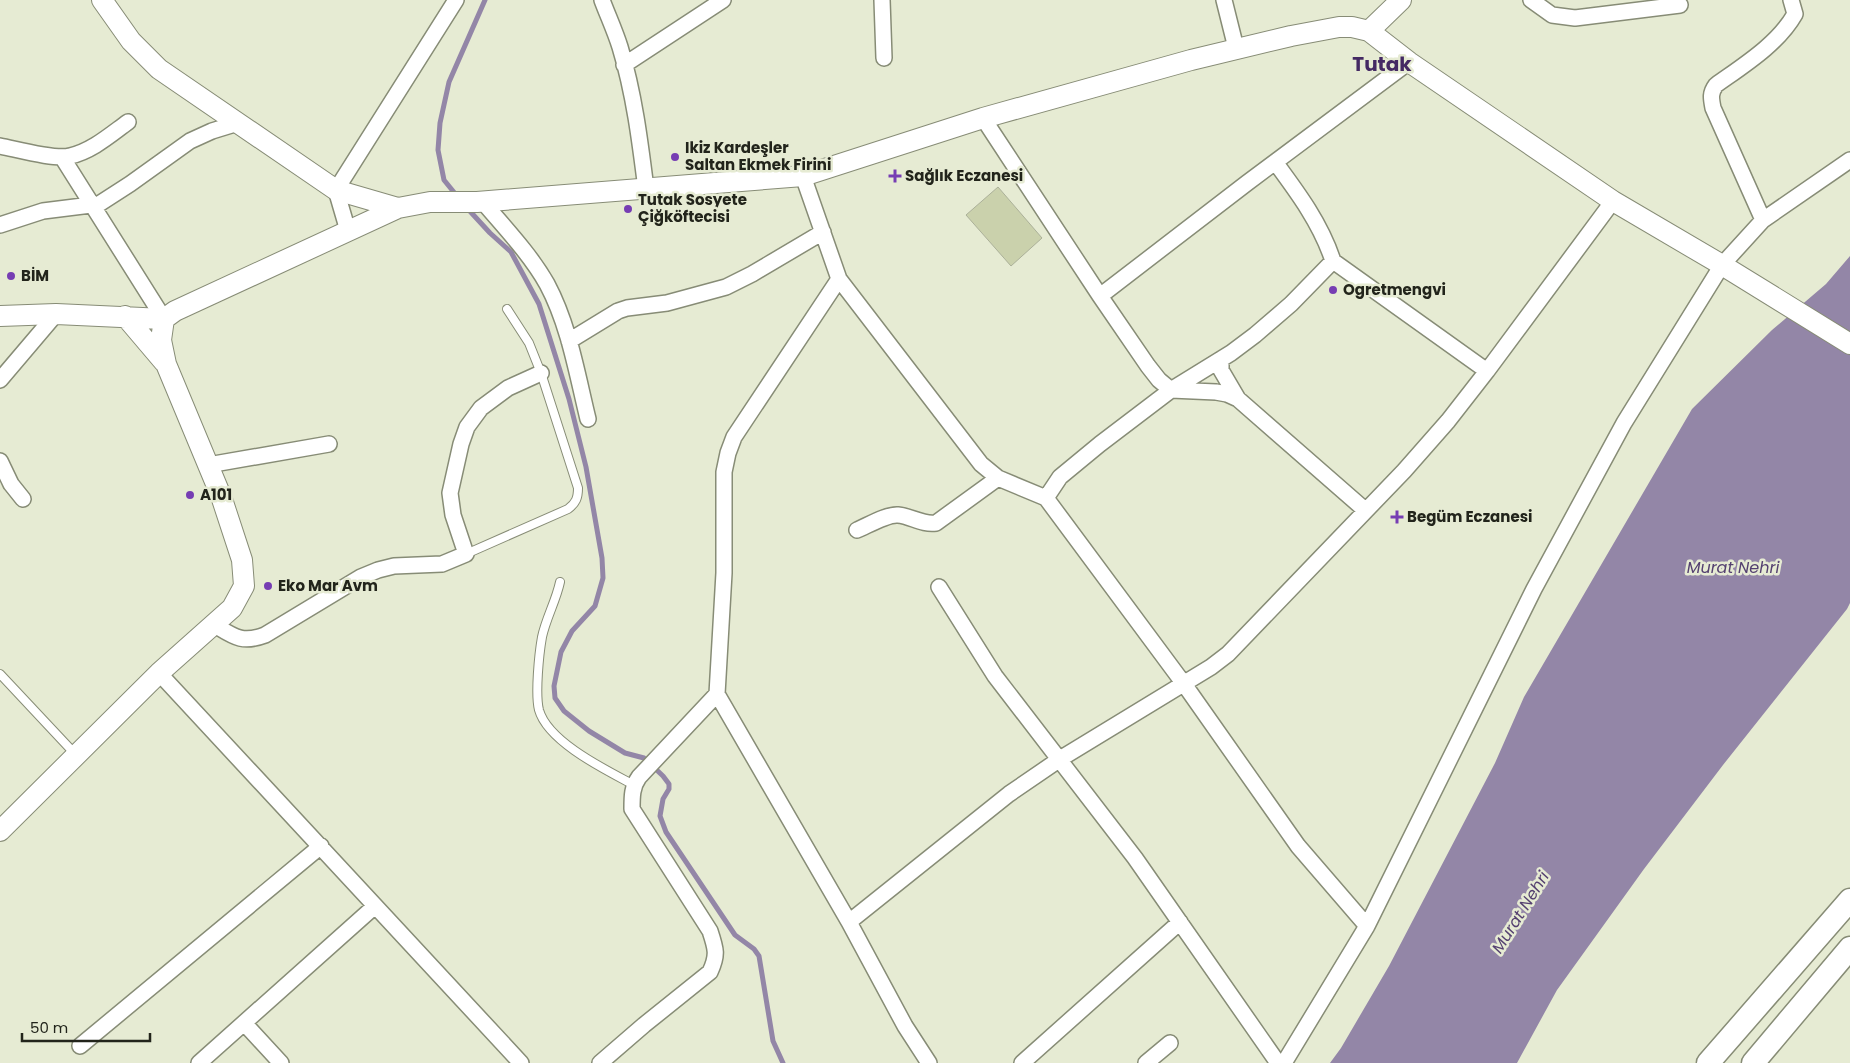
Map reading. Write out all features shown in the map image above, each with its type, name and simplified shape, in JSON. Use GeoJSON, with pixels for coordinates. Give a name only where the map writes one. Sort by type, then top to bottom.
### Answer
{"type":"FeatureCollection","features":[{"type":"Feature","properties":{"kind":"main road"},"geometry":{"type":"LineString","coordinates":[[102,0],[131,41],[159,69],[336,190],[398,208]]}},
{"type":"Feature","properties":{"kind":"main road"},"geometry":{"type":"LineString","coordinates":[[1369,31],[1401,0]]}},
{"type":"Feature","properties":{"kind":"main road"},"geometry":{"type":"LineString","coordinates":[[0,316],[56,314],[164,319],[175,311],[398,208],[430,202],[480,202],[803,176],[983,118],[1236,48],[1339,27],[1352,27],[1369,31],[1409,62],[1613,201],[1722,265],[1850,344]]}},
{"type":"Feature","properties":{"kind":"main road"},"geometry":{"type":"LineString","coordinates":[[125,316],[166,364]]}},
{"type":"Feature","properties":{"kind":"main road"},"geometry":{"type":"LineString","coordinates":[[0,831],[159,673],[232,608],[244,586],[242,560],[221,496],[166,364],[161,340],[164,319]]}},
{"type":"Feature","properties":{"kind":"main road"},"geometry":{"type":"LineString","coordinates":[[1708,1063],[1850,900]]}},
{"type":"Feature","properties":{"kind":"main road"},"geometry":{"type":"LineString","coordinates":[[1753,1063],[1850,948]]}},
{"type":"Feature","properties":{"kind":"street"},"geometry":{"type":"LineString","coordinates":[[348,230],[336,190],[456,0]]}},
{"type":"Feature","properties":{"kind":"street"},"geometry":{"type":"LineString","coordinates":[[602,0],[620,48],[624,65],[636,118],[646,188]]}},
{"type":"Feature","properties":{"kind":"street"},"geometry":{"type":"LineString","coordinates":[[624,65],[723,0]]}},
{"type":"Feature","properties":{"kind":"street"},"geometry":{"type":"LineString","coordinates":[[882,0],[884,58]]}},
{"type":"Feature","properties":{"kind":"street"},"geometry":{"type":"LineString","coordinates":[[1224,0],[1236,48]]}},
{"type":"Feature","properties":{"kind":"street"},"geometry":{"type":"LineString","coordinates":[[1531,0],[1552,15],[1575,18],[1680,5]]}},
{"type":"Feature","properties":{"kind":"street"},"geometry":{"type":"LineString","coordinates":[[1763,220],[1713,108],[1710,96],[1716,85],[1753,58],[1789,25],[1795,14],[1791,0]]}},
{"type":"Feature","properties":{"kind":"street"},"geometry":{"type":"LineString","coordinates":[[1100,296],[1409,62]]}},
{"type":"Feature","properties":{"kind":"street"},"geometry":{"type":"LineString","coordinates":[[983,118],[1100,296],[1159,380],[1171,390],[1216,392],[1238,399]]}},
{"type":"Feature","properties":{"kind":"street"},"geometry":{"type":"LineString","coordinates":[[0,146],[69,157],[105,139],[128,122]]}},
{"type":"Feature","properties":{"kind":"street"},"geometry":{"type":"LineString","coordinates":[[0,225],[43,211],[92,205],[107,200],[190,141],[212,130],[238,123]]}},
{"type":"Feature","properties":{"kind":"street"},"geometry":{"type":"LineString","coordinates":[[62,157],[164,319]]}},
{"type":"Feature","properties":{"kind":"street"},"geometry":{"type":"LineString","coordinates":[[1284,1063],[1367,926],[1534,589],[1624,423],[1722,265],[1763,220],[1850,160]]}},
{"type":"Feature","properties":{"kind":"street"},"geometry":{"type":"LineString","coordinates":[[1275,162],[1308,208],[1329,249],[1333,261],[1487,371]]}},
{"type":"Feature","properties":{"kind":"street"},"geometry":{"type":"LineString","coordinates":[[803,176],[839,278],[980,464],[998,478],[1046,498],[1184,684],[1298,846],[1367,926]]}},
{"type":"Feature","properties":{"kind":"street"},"geometry":{"type":"LineString","coordinates":[[849,922],[1009,794],[1060,760],[1211,667],[1228,654],[1435,436],[1487,371],[1613,201]]}},
{"type":"Feature","properties":{"kind":"street"},"geometry":{"type":"LineString","coordinates":[[480,202],[529,257],[546,283],[559,310],[569,342],[588,419]]}},
{"type":"Feature","properties":{"kind":"street"},"geometry":{"type":"LineString","coordinates":[[569,342],[618,311],[627,308],[667,303],[726,287],[752,274],[823,232]]}},
{"type":"Feature","properties":{"kind":"street"},"geometry":{"type":"LineString","coordinates":[[1046,498],[1060,477],[1100,444],[1171,390],[1255,335],[1291,304],[1333,261]]}},
{"type":"Feature","properties":{"kind":"street"},"geometry":{"type":"LineString","coordinates":[[839,278],[734,437],[728,453],[724,472],[724,572],[717,694],[849,922],[905,1026],[929,1063]]}},
{"type":"Feature","properties":{"kind":"street"},"geometry":{"type":"LineString","coordinates":[[0,380],[56,314]]}},
{"type":"Feature","properties":{"kind":"street"},"geometry":{"type":"LineString","coordinates":[[1221,359],[1221,370],[1238,399],[1365,510]]}},
{"type":"Feature","properties":{"kind":"street"},"geometry":{"type":"LineString","coordinates":[[213,624],[237,638],[254,639],[265,635],[361,577],[378,570],[394,566],[442,564],[466,554],[453,515],[450,493],[461,444],[467,427],[481,408],[508,388],[541,373]]}},
{"type":"Feature","properties":{"kind":"street"},"geometry":{"type":"LineString","coordinates":[[208,465],[329,444]]}},
{"type":"Feature","properties":{"kind":"street"},"geometry":{"type":"LineString","coordinates":[[0,461],[11,484],[23,499]]}},
{"type":"Feature","properties":{"kind":"street"},"geometry":{"type":"LineString","coordinates":[[857,530],[892,515],[936,524],[998,478]]}},
{"type":"Feature","properties":{"kind":"street"},"geometry":{"type":"LineString","coordinates":[[939,587],[986,663],[1135,858],[1278,1063]]}},
{"type":"Feature","properties":{"kind":"street"},"geometry":{"type":"LineString","coordinates":[[159,673],[520,1063]]}},
{"type":"Feature","properties":{"kind":"street"},"geometry":{"type":"LineString","coordinates":[[600,1063],[644,1024],[710,972],[716,960],[716,948],[710,931],[632,809],[636,781],[717,694]]}},
{"type":"Feature","properties":{"kind":"street"},"geometry":{"type":"LineString","coordinates":[[80,1046],[321,846]]}},
{"type":"Feature","properties":{"kind":"street"},"geometry":{"type":"LineString","coordinates":[[199,1063],[375,906]]}},
{"type":"Feature","properties":{"kind":"street"},"geometry":{"type":"LineString","coordinates":[[1022,1063],[1180,922]]}},
{"type":"Feature","properties":{"kind":"street"},"geometry":{"type":"LineString","coordinates":[[244,1023],[281,1063]]}},
{"type":"Feature","properties":{"kind":"street"},"geometry":{"type":"LineString","coordinates":[[1146,1063],[1170,1043]]}},
{"type":"Feature","properties":{"kind":"lane"},"geometry":{"type":"LineString","coordinates":[[466,554],[568,509],[577,500],[578,488],[541,373],[529,343],[507,308]]}},
{"type":"Feature","properties":{"kind":"lane"},"geometry":{"type":"LineString","coordinates":[[560,582],[556,600],[546,620],[542,638],[538,679],[538,708],[541,716],[556,736],[592,762],[636,781]]}},
{"type":"Feature","properties":{"kind":"lane"},"geometry":{"type":"LineString","coordinates":[[0,674],[76,755]]}},
{"type":"Feature","properties":{"kind":"water","name":"Murat Nehri"},"geometry":{"type":"Polygon","coordinates":[[[1850,256],[1850,603],[1847,609],[1723,765],[1644,869],[1557,990],[1517,1063],[1330,1063],[1341,1048],[1389,966],[1495,763],[1524,697],[1692,409],[1772,330],[1826,284],[1850,256]]]}},
{"type":"Feature","properties":{"kind":"building"},"geometry":{"type":"Polygon","coordinates":[[[998,187],[1042,238],[1011,266],[966,215],[998,187]]]}},
{"type":"Feature","properties":{"kind":"waterway"},"geometry":{"type":"LineString","coordinates":[[457,196],[444,180],[438,150],[440,123],[449,82],[485,0]]}},
{"type":"Feature","properties":{"kind":"waterway"},"geometry":{"type":"LineString","coordinates":[[467,208],[511,252],[539,304],[569,399],[586,467],[602,558],[603,578],[595,606],[572,631],[561,652],[554,686],[555,698],[564,711],[589,731],[625,753],[644,758],[669,784],[669,789],[663,799],[660,816],[666,832],[735,935],[754,949],[759,956],[773,1041],[783,1063]]}},
{"type":"Feature","properties":{"kind":"place","name":"Ikiz Kardeşler Saltan Ekmek Firini"},"geometry":{"type":"Point","coordinates":[675,157]}},
{"type":"Feature","properties":{"kind":"place","name":"Sağlık Eczanesi"},"geometry":{"type":"Point","coordinates":[895,176]}},
{"type":"Feature","properties":{"kind":"place","name":"Tutak Sosyete Çiğköftecisi"},"geometry":{"type":"Point","coordinates":[628,209]}},
{"type":"Feature","properties":{"kind":"place","name":"BİM"},"geometry":{"type":"Point","coordinates":[11,276]}},
{"type":"Feature","properties":{"kind":"place","name":"Ogretmengvi"},"geometry":{"type":"Point","coordinates":[1333,290]}},
{"type":"Feature","properties":{"kind":"place","name":"A101"},"geometry":{"type":"Point","coordinates":[190,495]}},
{"type":"Feature","properties":{"kind":"place","name":"Begüm Eczanesi"},"geometry":{"type":"Point","coordinates":[1397,517]}},
{"type":"Feature","properties":{"kind":"place","name":"Eko Mar Avm"},"geometry":{"type":"Point","coordinates":[268,586]}},
{"type":"Feature","properties":{"kind":"district","name":"Tutak"},"geometry":{"type":"Point","coordinates":[1382,64]}}]}
